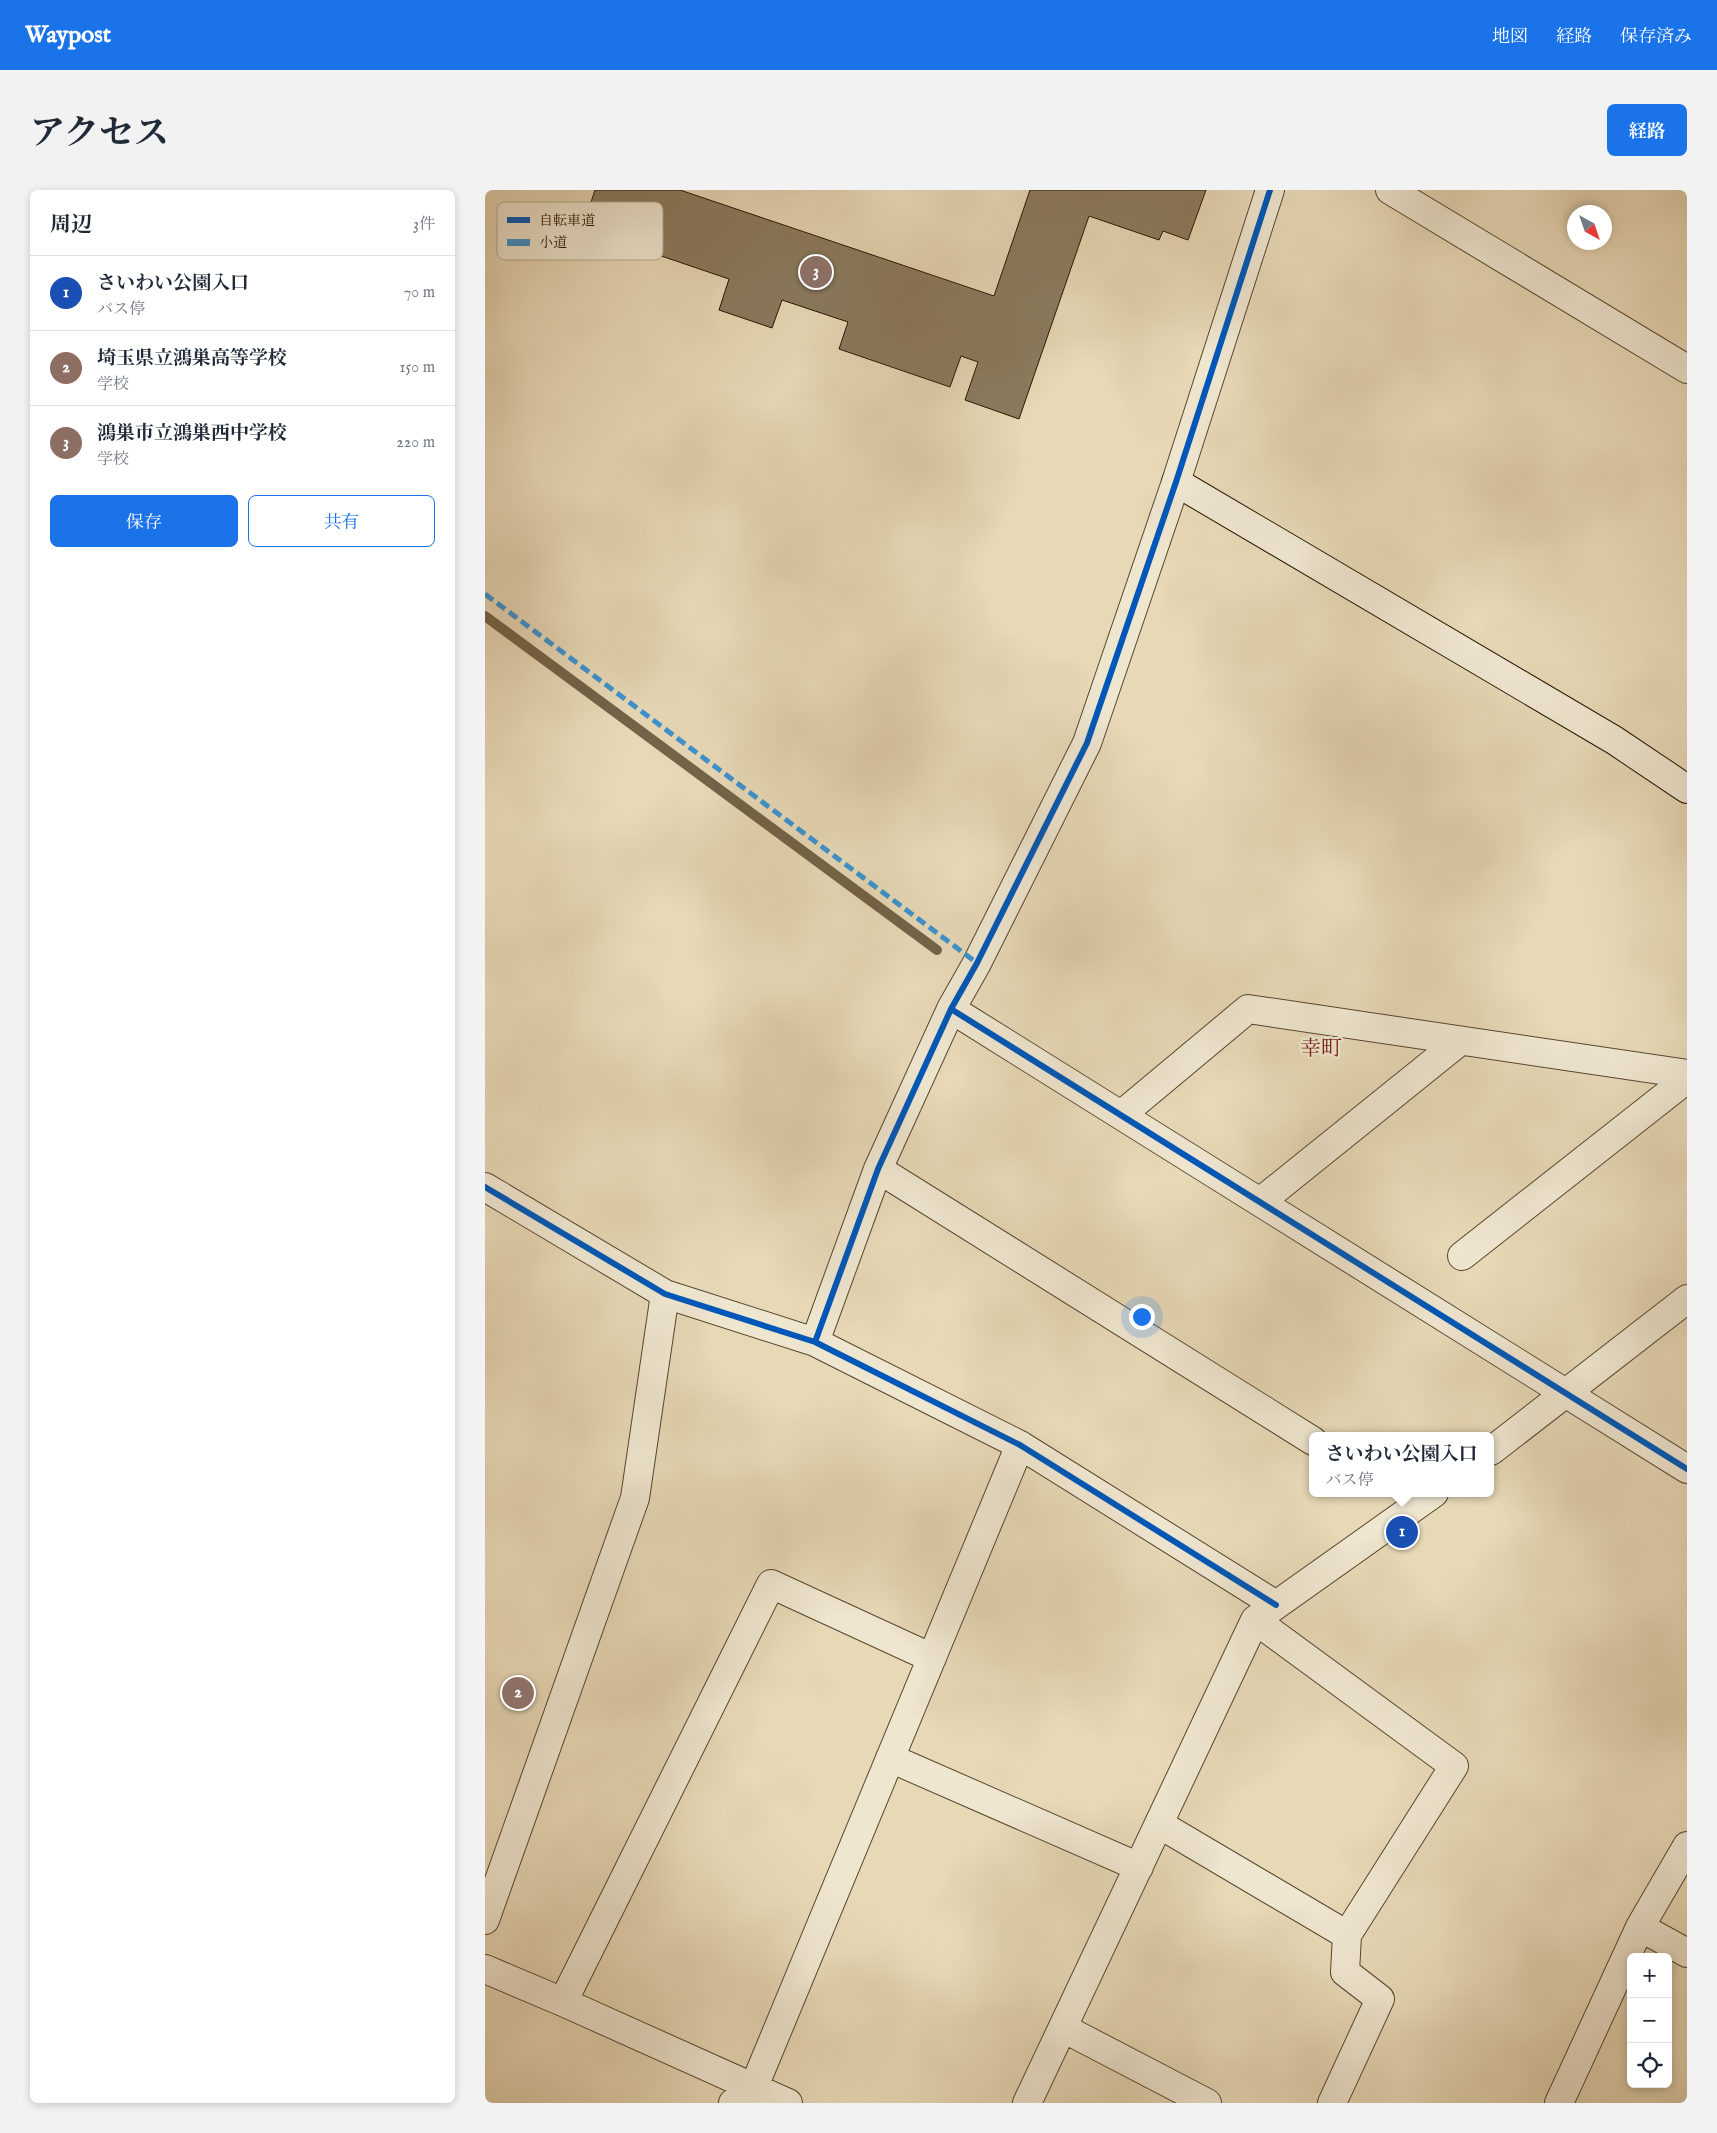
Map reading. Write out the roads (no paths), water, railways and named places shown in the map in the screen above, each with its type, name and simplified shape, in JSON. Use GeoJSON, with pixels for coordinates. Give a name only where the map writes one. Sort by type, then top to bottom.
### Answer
{"type":"FeatureCollection","features":[{"type":"Feature","properties":{"kind":"street"},"geometry":{"type":"LineString","coordinates":[[815,1342],[878,1169],[951,1009],[977,963],[1087,743],[1176,482],[1270,190]]}},
{"type":"Feature","properties":{"kind":"street"},"geometry":{"type":"LineString","coordinates":[[1390,190],[1687,369]]}},
{"type":"Feature","properties":{"kind":"street"},"geometry":{"type":"LineString","coordinates":[[1176,482],[1614,740],[1687,789]]}},
{"type":"Feature","properties":{"kind":"street"},"geometry":{"type":"LineString","coordinates":[[951,1009],[1687,1469]]}},
{"type":"Feature","properties":{"kind":"street"},"geometry":{"type":"LineString","coordinates":[[1121,1115],[1248,1009],[1687,1074]]}},
{"type":"Feature","properties":{"kind":"street"},"geometry":{"type":"LineString","coordinates":[[1260,1202],[1460,1040]]}},
{"type":"Feature","properties":{"kind":"street"},"geometry":{"type":"LineString","coordinates":[[1462,1256],[1687,1079]]}},
{"type":"Feature","properties":{"kind":"street"},"geometry":{"type":"LineString","coordinates":[[878,1169],[1309,1438]]}},
{"type":"Feature","properties":{"kind":"street"},"geometry":{"type":"LineString","coordinates":[[485,1187],[665,1294],[815,1342],[1020,1445],[1265,1612],[1454,1766],[1347,1935],[1345,1972],[1380,1999],[1332,2103]]}},
{"type":"Feature","properties":{"kind":"street"},"geometry":{"type":"LineString","coordinates":[[485,1920],[635,1498],[665,1294]]}},
{"type":"Feature","properties":{"kind":"street"},"geometry":{"type":"LineString","coordinates":[[1494,1448],[1687,1299]]}},
{"type":"Feature","properties":{"kind":"street"},"geometry":{"type":"LineString","coordinates":[[743,2096],[890,1758],[1020,1445]]}},
{"type":"Feature","properties":{"kind":"street"},"geometry":{"type":"LineString","coordinates":[[1027,2103],[1159,1824],[1265,1612],[1416,1497]]}},
{"type":"Feature","properties":{"kind":"street"},"geometry":{"type":"LineString","coordinates":[[563,2002],[771,1584],[932,1658]]}},
{"type":"Feature","properties":{"kind":"street"},"geometry":{"type":"LineString","coordinates":[[890,1758],[1139,1867]]}},
{"type":"Feature","properties":{"kind":"street"},"geometry":{"type":"LineString","coordinates":[[1159,1824],[1347,1935]]}},
{"type":"Feature","properties":{"kind":"street"},"geometry":{"type":"LineString","coordinates":[[1559,2103],[1640,1927],[1687,1846]]}},
{"type":"Feature","properties":{"kind":"street"},"geometry":{"type":"LineString","coordinates":[[1640,1927],[1687,1954]]}},
{"type":"Feature","properties":{"kind":"street"},"geometry":{"type":"LineString","coordinates":[[485,1969],[563,2002],[743,2096],[788,2103]]}},
{"type":"Feature","properties":{"kind":"street"},"geometry":{"type":"LineString","coordinates":[[1063,2028],[1207,2103]]}},
{"type":"Feature","properties":{"kind":"waterway"},"geometry":{"type":"LineString","coordinates":[[485,616],[937,950]]}},
{"type":"Feature","properties":{"kind":"place","name":"鴻巣市立鴻巣西中学校"},"geometry":{"type":"Point","coordinates":[816,272]}},
{"type":"Feature","properties":{"kind":"place","name":"さいわい公園入口"},"geometry":{"type":"Point","coordinates":[1402,1532]}},
{"type":"Feature","properties":{"kind":"place","name":"埼玉県立鴻巣高等学校"},"geometry":{"type":"Point","coordinates":[518,1693]}},
{"type":"Feature","properties":{"kind":"district","name":"幸町"},"geometry":{"type":"Point","coordinates":[1321,1049]}}]}
